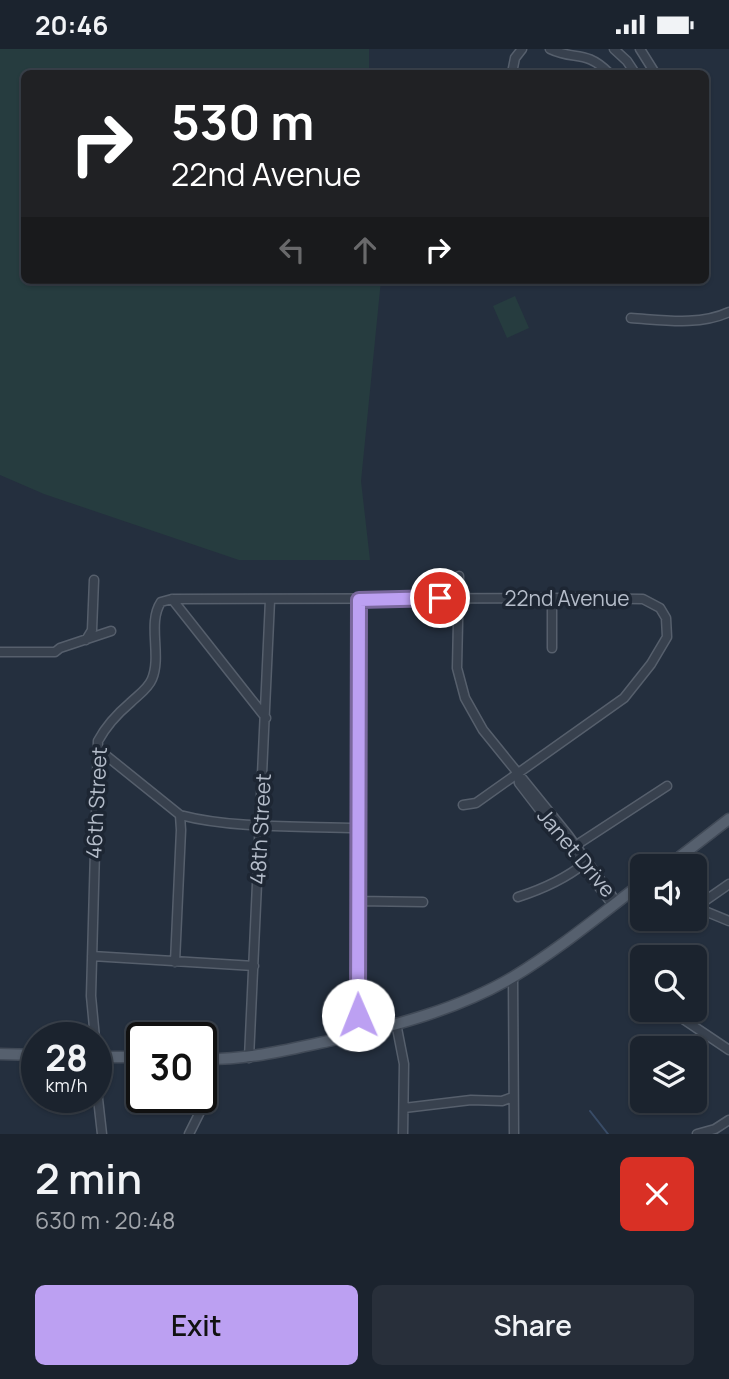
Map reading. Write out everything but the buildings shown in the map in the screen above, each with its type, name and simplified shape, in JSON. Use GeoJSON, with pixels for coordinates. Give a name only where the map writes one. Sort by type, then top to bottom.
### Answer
{"type":"FeatureCollection","features":[{"type":"Feature","properties":{"kind":"main road"},"geometry":{"type":"LineString","coordinates":[[684,854],[729,819]]}},
{"type":"Feature","properties":{"kind":"main road"},"geometry":{"type":"LineString","coordinates":[[217,1059],[249,1058],[359,1034],[464,1001],[513,977],[561,945],[630,893]]}},
{"type":"Feature","properties":{"kind":"main road"},"geometry":{"type":"LineString","coordinates":[[0,1054],[21,1055]]}},
{"type":"Feature","properties":{"kind":"street"},"geometry":{"type":"LineString","coordinates":[[513,70],[515,58],[522,49]]}},
{"type":"Feature","properties":{"kind":"street"},"geometry":{"type":"LineString","coordinates":[[550,49],[585,56],[606,70]]}},
{"type":"Feature","properties":{"kind":"street"},"geometry":{"type":"LineString","coordinates":[[614,49],[633,70]]}},
{"type":"Feature","properties":{"kind":"street"},"geometry":{"type":"LineString","coordinates":[[640,49],[653,70]]}},
{"type":"Feature","properties":{"kind":"street"},"geometry":{"type":"LineString","coordinates":[[631,318],[697,320],[729,312]]}},
{"type":"Feature","properties":{"kind":"street","name":"Janet Drive"},"geometry":{"type":"LineString","coordinates":[[459,576],[457,668],[465,698],[509,764],[518,772],[617,903]]}},
{"type":"Feature","properties":{"kind":"street"},"geometry":{"type":"LineString","coordinates":[[86,640],[92,630],[94,580]]}},
{"type":"Feature","properties":{"kind":"street"},"geometry":{"type":"LineString","coordinates":[[172,599],[266,718]]}},
{"type":"Feature","properties":{"kind":"street","name":"22nd Avenue"},"geometry":{"type":"LineString","coordinates":[[172,599],[643,599],[655,603],[664,613],[668,625],[667,637],[651,664],[625,698],[518,772]]}},
{"type":"Feature","properties":{"kind":"street","name":"46th Street"},"geometry":{"type":"LineString","coordinates":[[93,1022],[91,996],[98,741],[104,730],[151,682],[157,652],[157,608],[161,602],[172,599]]}},
{"type":"Feature","properties":{"kind":"street"},"geometry":{"type":"LineString","coordinates":[[551,648],[552,599]]}},
{"type":"Feature","properties":{"kind":"street","name":"48th Street"},"geometry":{"type":"LineString","coordinates":[[249,1058],[262,824],[270,600]]}},
{"type":"Feature","properties":{"kind":"street"},"geometry":{"type":"LineString","coordinates":[[359,600],[359,1034]]}},
{"type":"Feature","properties":{"kind":"street"},"geometry":{"type":"LineString","coordinates":[[0,652],[55,652],[111,631]]}},
{"type":"Feature","properties":{"kind":"street"},"geometry":{"type":"LineString","coordinates":[[98,749],[180,815],[262,824],[358,828]]}},
{"type":"Feature","properties":{"kind":"street"},"geometry":{"type":"LineString","coordinates":[[463,805],[476,803],[518,772]]}},
{"type":"Feature","properties":{"kind":"street"},"geometry":{"type":"LineString","coordinates":[[573,847],[667,786]]}},
{"type":"Feature","properties":{"kind":"street"},"geometry":{"type":"LineString","coordinates":[[174,962],[180,815]]}},
{"type":"Feature","properties":{"kind":"street"},"geometry":{"type":"LineString","coordinates":[[518,897],[547,887],[585,863]]}},
{"type":"Feature","properties":{"kind":"street"},"geometry":{"type":"LineString","coordinates":[[707,899],[729,884]]}},
{"type":"Feature","properties":{"kind":"street"},"geometry":{"type":"LineString","coordinates":[[358,901],[424,902]]}},
{"type":"Feature","properties":{"kind":"street"},"geometry":{"type":"LineString","coordinates":[[707,912],[729,921]]}},
{"type":"Feature","properties":{"kind":"street"},"geometry":{"type":"LineString","coordinates":[[92,956],[254,966]]}},
{"type":"Feature","properties":{"kind":"street"},"geometry":{"type":"LineString","coordinates":[[513,977],[514,1134]]}},
{"type":"Feature","properties":{"kind":"street"},"geometry":{"type":"LineString","coordinates":[[687,1022],[729,1050]]}},
{"type":"Feature","properties":{"kind":"street"},"geometry":{"type":"LineString","coordinates":[[396,1023],[404,1064],[403,1134]]}},
{"type":"Feature","properties":{"kind":"street"},"geometry":{"type":"LineString","coordinates":[[404,1108],[471,1100],[502,1101],[513,1097]]}},
{"type":"Feature","properties":{"kind":"street"},"geometry":{"type":"LineString","coordinates":[[100,1113],[102,1134]]}},
{"type":"Feature","properties":{"kind":"street"},"geometry":{"type":"LineString","coordinates":[[189,1134],[200,1113]]}},
{"type":"Feature","properties":{"kind":"street"},"geometry":{"type":"LineString","coordinates":[[697,1134],[717,1131],[729,1120]]}},
{"type":"Feature","properties":{"kind":"green space"},"geometry":{"type":"Polygon","coordinates":[[[0,49],[369,49],[369,70],[21,70],[21,284],[381,284],[361,481],[370,560],[239,560],[44,494],[0,475],[0,49]]]}},
{"type":"Feature","properties":{"kind":"green space"},"geometry":{"type":"Polygon","coordinates":[[[515,296],[529,328],[507,338],[493,306],[515,296]]]}},
{"type":"Feature","properties":{"kind":"waterway"},"geometry":{"type":"LineString","coordinates":[[590,1111],[608,1134]]}},
{"type":"Feature","properties":{"kind":"route"},"geometry":{"type":"LineString","coordinates":[[358,1015],[359,600],[440,598]]}}]}
